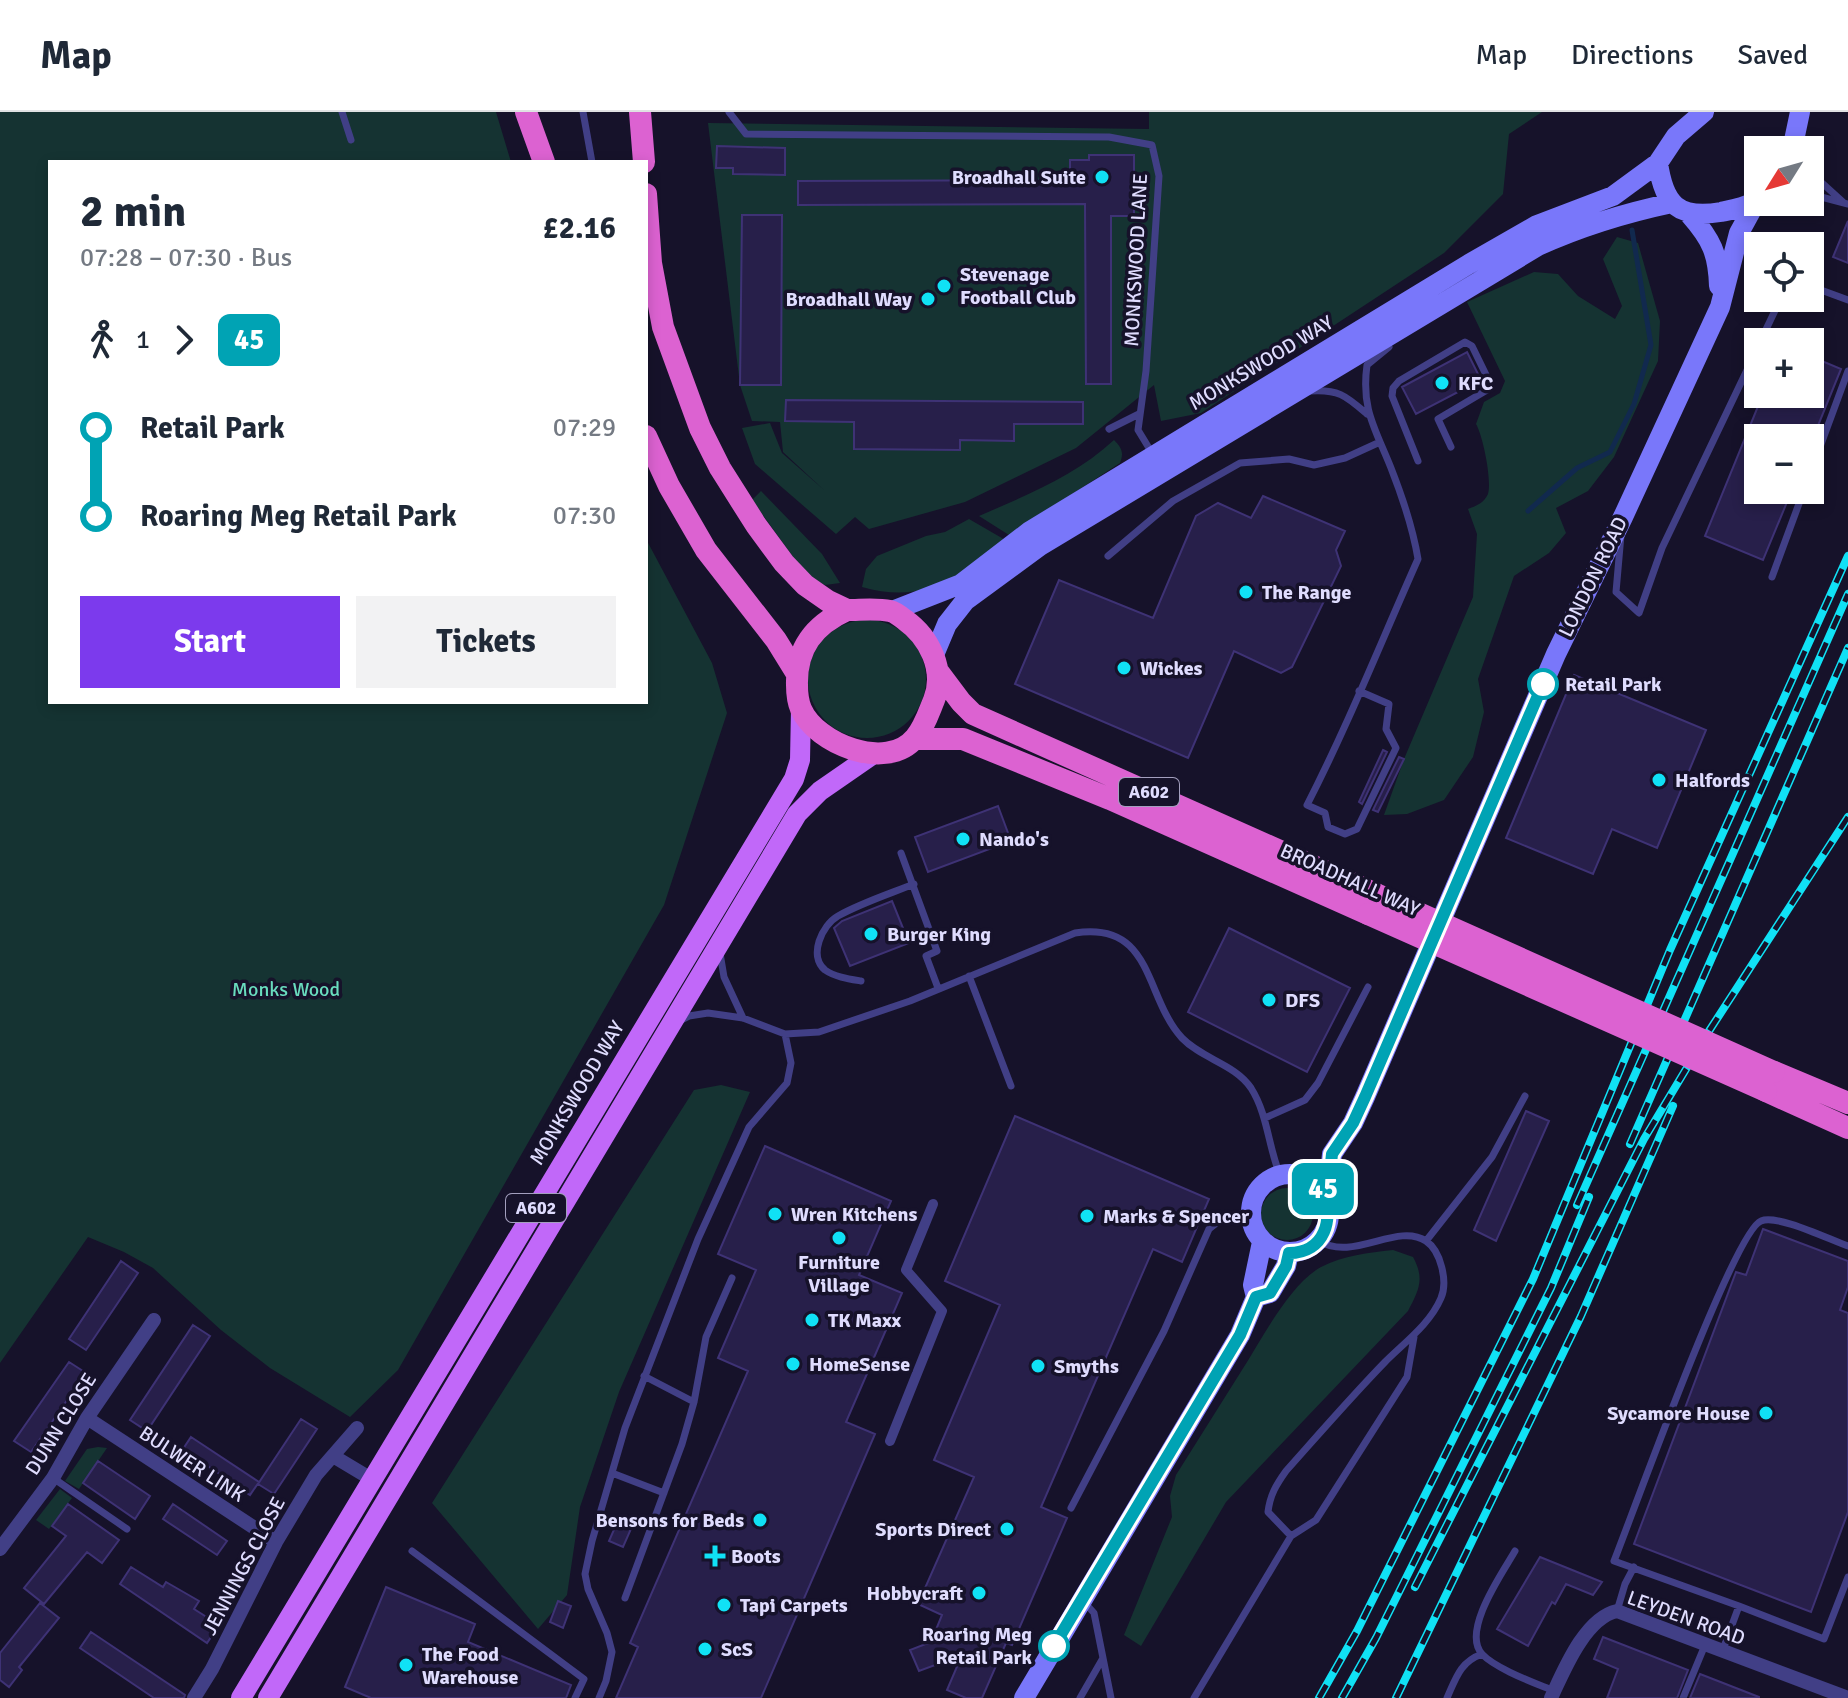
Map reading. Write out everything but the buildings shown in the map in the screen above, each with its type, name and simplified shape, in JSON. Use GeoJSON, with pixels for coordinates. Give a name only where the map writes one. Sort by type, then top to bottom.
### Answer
{"type":"FeatureCollection","features":[{"type":"Feature","properties":{"kind":"highway"},"geometry":{"type":"LineString","coordinates":[[526,112],[543,160]]}},
{"type":"Feature","properties":{"kind":"highway"},"geometry":{"type":"LineString","coordinates":[[640,112],[644,160]]}},
{"type":"Feature","properties":{"kind":"highway"},"geometry":{"type":"LineString","coordinates":[[648,222],[651,263],[663,327],[700,428],[720,468],[756,525],[805,585],[847,610],[892,611],[917,629],[936,663],[936,694],[915,739],[904,746],[872,755],[835,742],[813,726],[801,709],[797,674],[803,647],[814,630],[827,619],[847,610]]}},
{"type":"Feature","properties":{"kind":"highway"},"geometry":{"type":"LineString","coordinates":[[648,440],[669,486],[706,550],[776,640],[797,674]]}},
{"type":"Feature","properties":{"kind":"highway","name":"BROADHALL WAY"},"geometry":{"type":"LineString","coordinates":[[936,663],[961,702],[973,714],[1372,904],[1770,1082],[1848,1128]]}},
{"type":"Feature","properties":{"kind":"highway","name":"BROADHALL WAY"},"geometry":{"type":"LineString","coordinates":[[915,739],[963,739],[1372,904]]}},
{"type":"Feature","properties":{"kind":"highway","name":"BROADHALL WAY"},"geometry":{"type":"LineString","coordinates":[[1770,1082],[1848,1103]]}},
{"type":"Feature","properties":{"kind":"main road","name":"MONKSWOOD WAY"},"geometry":{"type":"LineString","coordinates":[[892,611],[961,584],[1030,531],[1483,256],[1537,225],[1613,196],[1658,163],[1676,136],[1704,112]]}},
{"type":"Feature","properties":{"kind":"main road"},"geometry":{"type":"LineString","coordinates":[[1796,136],[1800,112]]}},
{"type":"Feature","properties":{"kind":"main road"},"geometry":{"type":"LineString","coordinates":[[1658,163],[1661,183],[1672,203],[1690,215],[1744,206]]}},
{"type":"Feature","properties":{"kind":"main road"},"geometry":{"type":"LineString","coordinates":[[936,663],[947,624],[965,601],[1040,546],[1551,240],[1617,215],[1672,203]]}},
{"type":"Feature","properties":{"kind":"main road","name":"LONDON ROAD"},"geometry":{"type":"LineString","coordinates":[[1690,215],[1707,234],[1718,260],[1720,307]]}},
{"type":"Feature","properties":{"kind":"main road","name":"LONDON ROAD"},"geometry":{"type":"LineString","coordinates":[[1322,1190],[1330,1173],[1332,1154],[1353,1123],[1365,1097],[1556,654],[1720,307],[1739,233],[1749,216]]}},
{"type":"Feature","properties":{"kind":"main road","name":"MONKSWOOD WAY"},"geometry":{"type":"LineString","coordinates":[[241,1698],[794,779],[800,760],[801,709]]}},
{"type":"Feature","properties":{"kind":"main road","name":"A602"},"geometry":{"type":"LineString","coordinates":[[268,1698],[797,814],[841,774],[872,755]]}},
{"type":"Feature","properties":{"kind":"main road","name":"LONDON ROAD"},"geometry":{"type":"LineString","coordinates":[[1286,1174],[1332,1154]]}},
{"type":"Feature","properties":{"kind":"main road"},"geometry":{"type":"LineString","coordinates":[[1286,1174],[1304,1176],[1322,1190],[1329,1205],[1329,1218],[1319,1241],[1308,1249],[1289,1253],[1262,1242],[1251,1223],[1250,1212],[1257,1190],[1267,1181],[1286,1174]]}},
{"type":"Feature","properties":{"kind":"main road"},"geometry":{"type":"LineString","coordinates":[[1024,1698],[1240,1335],[1256,1297],[1253,1285],[1262,1242]]}},
{"type":"Feature","properties":{"kind":"main road"},"geometry":{"type":"LineString","coordinates":[[1256,1297],[1270,1293],[1286,1266],[1289,1253]]}},
{"type":"Feature","properties":{"kind":"street"},"geometry":{"type":"LineString","coordinates":[[890,1441],[942,1311],[906,1270],[933,1204]]}},
{"type":"Feature","properties":{"kind":"street","name":"DUNN CLOSE"},"geometry":{"type":"LineString","coordinates":[[0,1549],[53,1478],[87,1418],[154,1320]]}},
{"type":"Feature","properties":{"kind":"street","name":"BULWER LINK"},"geometry":{"type":"LineString","coordinates":[[87,1418],[276,1542]]}},
{"type":"Feature","properties":{"kind":"street","name":"JENNINGS CLOSE"},"geometry":{"type":"LineString","coordinates":[[194,1698],[212,1669],[276,1542],[316,1475],[357,1428]]}},
{"type":"Feature","properties":{"kind":"street"},"geometry":{"type":"LineString","coordinates":[[333,1456],[373,1480]]}},
{"type":"Feature","properties":{"kind":"street","name":"LEYDEN ROAD"},"geometry":{"type":"LineString","coordinates":[[1553,1694],[1591,1626],[1607,1613],[1617,1611],[1848,1698]]}},
{"type":"Feature","properties":{"kind":"lane"},"geometry":{"type":"LineString","coordinates":[[342,112],[351,140]]}},
{"type":"Feature","properties":{"kind":"lane"},"geometry":{"type":"LineString","coordinates":[[583,112],[592,160]]}},
{"type":"Feature","properties":{"kind":"lane","name":"MONKSWOOD LANE"},"geometry":{"type":"LineString","coordinates":[[729,112],[746,134],[1109,137],[1152,145],[1159,176],[1146,371],[1138,430],[1153,455]]}},
{"type":"Feature","properties":{"kind":"lane"},"geometry":{"type":"LineString","coordinates":[[1824,184],[1845,203]]}},
{"type":"Feature","properties":{"kind":"lane"},"geometry":{"type":"LineString","coordinates":[[1824,198],[1845,203]]}},
{"type":"Feature","properties":{"kind":"lane"},"geometry":{"type":"LineString","coordinates":[[1824,291],[1848,300]]}},
{"type":"Feature","properties":{"kind":"lane"},"geometry":{"type":"LineString","coordinates":[[1359,691],[1389,704],[1386,729],[1396,748],[1357,829],[1345,834],[1328,827],[1325,813],[1307,805],[1343,732],[1359,691],[1418,559],[1392,471],[1367,414],[1364,384],[1367,365],[1430,312]]}},
{"type":"Feature","properties":{"kind":"lane"},"geometry":{"type":"LineString","coordinates":[[1418,461],[1392,396],[1393,388],[1399,381],[1465,342],[1472,346],[1490,383],[1487,390],[1438,419],[1451,447]]}},
{"type":"Feature","properties":{"kind":"lane"},"geometry":{"type":"LineString","coordinates":[[1824,436],[1848,371]]}},
{"type":"Feature","properties":{"kind":"lane"},"geometry":{"type":"LineString","coordinates":[[1623,517],[1616,592],[1639,613],[1662,548],[1744,376]]}},
{"type":"Feature","properties":{"kind":"lane"},"geometry":{"type":"LineString","coordinates":[[1296,393],[1325,390],[1345,394],[1367,414]]}},
{"type":"Feature","properties":{"kind":"lane"},"geometry":{"type":"LineString","coordinates":[[1109,429],[1139,414]]}},
{"type":"Feature","properties":{"kind":"lane"},"geometry":{"type":"LineString","coordinates":[[1108,556],[1173,501],[1240,463],[1289,459],[1314,465],[1345,458],[1380,442]]}},
{"type":"Feature","properties":{"kind":"lane"},"geometry":{"type":"LineString","coordinates":[[1772,577],[1799,504]]}},
{"type":"Feature","properties":{"kind":"lane"},"geometry":{"type":"LineString","coordinates":[[901,853],[937,951],[926,956],[938,988]]}},
{"type":"Feature","properties":{"kind":"lane"},"geometry":{"type":"LineString","coordinates":[[861,981],[839,977],[824,969],[817,958],[817,948],[823,934],[835,917],[914,884]]}},
{"type":"Feature","properties":{"kind":"lane"},"geometry":{"type":"LineString","coordinates":[[670,1025],[689,1016],[708,1013],[743,1018],[785,1034],[819,1032],[910,1001],[1075,933],[1091,931],[1108,934],[1137,952],[1170,1023],[1194,1048],[1236,1072],[1249,1085],[1286,1174]]}},
{"type":"Feature","properties":{"kind":"lane"},"geometry":{"type":"LineString","coordinates":[[719,944],[724,977],[743,1018]]}},
{"type":"Feature","properties":{"kind":"lane"},"geometry":{"type":"LineString","coordinates":[[969,976],[1011,1086]]}},
{"type":"Feature","properties":{"kind":"lane"},"geometry":{"type":"LineString","coordinates":[[1265,1118],[1305,1100],[1318,1083],[1368,987]]}},
{"type":"Feature","properties":{"kind":"lane"},"geometry":{"type":"LineString","coordinates":[[599,1698],[612,1652],[585,1574],[592,1541],[625,1428],[698,1239],[749,1127],[787,1083],[791,1063],[785,1034]]}},
{"type":"Feature","properties":{"kind":"lane"},"geometry":{"type":"LineString","coordinates":[[1426,1241],[1492,1157],[1525,1096]]}},
{"type":"Feature","properties":{"kind":"lane"},"geometry":{"type":"LineString","coordinates":[[1071,1508],[1164,1331],[1209,1229],[1224,1217],[1250,1212]]}},
{"type":"Feature","properties":{"kind":"lane"},"geometry":{"type":"LineString","coordinates":[[1848,1246],[1779,1221],[1763,1220],[1753,1226],[1728,1271],[1614,1561],[1824,1639],[1848,1577]]}},
{"type":"Feature","properties":{"kind":"lane"},"geometry":{"type":"LineString","coordinates":[[1291,1536],[1268,1512],[1274,1486],[1387,1361],[1414,1337],[1443,1292],[1440,1264],[1426,1241],[1391,1238],[1335,1248],[1319,1241]]}},
{"type":"Feature","properties":{"kind":"lane"},"geometry":{"type":"LineString","coordinates":[[625,1598],[682,1444],[694,1402],[706,1337],[732,1278]]}},
{"type":"Feature","properties":{"kind":"lane"},"geometry":{"type":"LineString","coordinates":[[1194,1698],[1291,1536],[1316,1520],[1407,1377],[1414,1337]]}},
{"type":"Feature","properties":{"kind":"lane"},"geometry":{"type":"LineString","coordinates":[[644,1376],[694,1402]]}},
{"type":"Feature","properties":{"kind":"lane"},"geometry":{"type":"LineString","coordinates":[[612,1473],[664,1493]]}},
{"type":"Feature","properties":{"kind":"lane"},"geometry":{"type":"LineString","coordinates":[[53,1478],[127,1529]]}},
{"type":"Feature","properties":{"kind":"lane"},"geometry":{"type":"LineString","coordinates":[[412,1551],[584,1679],[575,1698]]}},
{"type":"Feature","properties":{"kind":"lane"},"geometry":{"type":"LineString","coordinates":[[1515,1551],[1482,1607],[1477,1644],[1482,1654],[1553,1694]]}},
{"type":"Feature","properties":{"kind":"lane"},"geometry":{"type":"LineString","coordinates":[[1617,1611],[1634,1567]]}},
{"type":"Feature","properties":{"kind":"lane"},"geometry":{"type":"LineString","coordinates":[[1081,1600],[1094,1613],[1111,1698]]}},
{"type":"Feature","properties":{"kind":"lane"},"geometry":{"type":"LineString","coordinates":[[1722,1652],[1739,1606]]}},
{"type":"Feature","properties":{"kind":"lane"},"geometry":{"type":"LineString","coordinates":[[1683,1698],[1705,1645]]}},
{"type":"Feature","properties":{"kind":"lane"},"geometry":{"type":"LineString","coordinates":[[1447,1698],[1456,1677],[1469,1659],[1482,1654]]}},
{"type":"Feature","properties":{"kind":"lane"},"geometry":{"type":"LineString","coordinates":[[1080,1698],[1103,1658]]}},
{"type":"Feature","properties":{"kind":"green space","name":"Monks Wood"},"geometry":{"type":"Polygon","coordinates":[[[0,112],[496,112],[510,160],[48,160],[48,704],[648,704],[648,543],[712,663],[727,713],[664,905],[398,1370],[350,1417],[270,1368],[221,1330],[153,1268],[88,1237],[0,1363],[0,112]]]}},
{"type":"Feature","properties":{"kind":"green space","name":"Stevenage Football Club"},"geometry":{"type":"Polygon","coordinates":[[[1149,112],[1542,112],[1509,134],[1503,194],[1444,253],[1201,413],[1161,421],[1154,385],[1076,448],[965,502],[869,529],[855,517],[836,534],[755,464],[742,428],[770,423],[782,453],[824,490],[783,452],[780,422],[752,421],[740,385],[708,123],[1149,129],[1149,112]]]}},
{"type":"Feature","properties":{"kind":"green space"},"geometry":{"type":"Polygon","coordinates":[[[1617,237],[1638,243],[1660,321],[1658,361],[1614,457],[1588,491],[1556,508],[1566,533],[1549,553],[1514,576],[1478,679],[1484,712],[1473,757],[1444,800],[1407,814],[1384,815],[1404,759],[1473,597],[1477,534],[1468,509],[1484,500],[1489,487],[1486,458],[1476,424],[1484,402],[1500,393],[1505,381],[1467,302],[1534,272],[1558,274],[1578,296],[1615,319],[1622,306],[1603,259],[1617,237]]]}},
{"type":"Feature","properties":{"kind":"green space"},"geometry":{"type":"Polygon","coordinates":[[[1114,440],[1122,451],[1120,463],[1009,535],[979,516],[1067,474],[1114,440]]]}},
{"type":"Feature","properties":{"kind":"green space"},"geometry":{"type":"Polygon","coordinates":[[[761,491],[822,554],[840,583],[825,585],[807,576],[752,500],[761,491]]]}},
{"type":"Feature","properties":{"kind":"green space"},"geometry":{"type":"Polygon","coordinates":[[[969,519],[1007,541],[957,576],[923,590],[884,592],[862,587],[866,569],[877,556],[926,536],[945,532],[969,519]]]}},
{"type":"Feature","properties":{"kind":"green space"},"geometry":{"type":"Polygon","coordinates":[[[867,620],[890,624],[909,637],[922,656],[926,679],[922,702],[909,721],[890,734],[867,738],[844,734],[825,721],[812,702],[808,679],[812,656],[825,637],[844,624],[867,620]]]}},
{"type":"Feature","properties":{"kind":"green space"},"geometry":{"type":"Polygon","coordinates":[[[721,1085],[750,1092],[619,1392],[580,1507],[567,1595],[538,1629],[432,1503],[694,1090],[721,1085]]]}},
{"type":"Feature","properties":{"kind":"green space"},"geometry":{"type":"Polygon","coordinates":[[[1287,1188],[1305,1196],[1313,1214],[1305,1232],[1287,1240],[1269,1232],[1261,1214],[1269,1196],[1287,1188]]]}},
{"type":"Feature","properties":{"kind":"green space"},"geometry":{"type":"Polygon","coordinates":[[[1393,1250],[1413,1257],[1419,1272],[1418,1290],[1408,1311],[1226,1502],[1141,1646],[1124,1635],[1172,1517],[1170,1496],[1176,1475],[1287,1299],[1321,1267],[1347,1257],[1393,1250]]]}},
{"type":"Feature","properties":{"kind":"green space"},"geometry":{"type":"Polygon","coordinates":[[[107,1448],[79,1489],[65,1481],[87,1449],[107,1448]]]}},
{"type":"Feature","properties":{"kind":"green space"},"geometry":{"type":"Polygon","coordinates":[[[60,1489],[72,1498],[49,1529],[36,1520],[60,1489]]]}},
{"type":"Feature","properties":{"kind":"waterway"},"geometry":{"type":"LineString","coordinates":[[1528,511],[1577,468],[1610,452],[1634,404],[1651,345],[1632,230]]}},
{"type":"Feature","properties":{"kind":"railway"},"geometry":{"type":"LineString","coordinates":[[1319,1698],[1357,1631],[1533,1279],[1670,950],[1848,556]]}},
{"type":"Feature","properties":{"kind":"railway"},"geometry":{"type":"LineString","coordinates":[[1577,1205],[1848,594]]}},
{"type":"Feature","properties":{"kind":"railway"},"geometry":{"type":"LineString","coordinates":[[1630,1144],[1848,648]]}},
{"type":"Feature","properties":{"kind":"railway"},"geometry":{"type":"LineString","coordinates":[[1415,1587],[1644,1139],[1709,1031],[1848,817]]}},
{"type":"Feature","properties":{"kind":"railway"},"geometry":{"type":"LineString","coordinates":[[1396,1698],[1581,1316],[1673,1106]]}},
{"type":"Feature","properties":{"kind":"railway"},"geometry":{"type":"LineString","coordinates":[[1342,1698],[1376,1638],[1551,1288],[1589,1197]]}},
{"type":"Feature","properties":{"kind":"bus line","name":"45"},"geometry":{"type":"LineString","coordinates":[[1054,1646],[1240,1335],[1256,1297],[1270,1293],[1286,1266],[1289,1253],[1308,1249],[1325,1232],[1329,1205],[1322,1190],[1330,1173],[1332,1154],[1353,1123],[1365,1097],[1543,684]]}},
{"type":"Feature","properties":{"kind":"place","name":"Broadhall Suite"},"geometry":{"type":"Point","coordinates":[1102,177]}},
{"type":"Feature","properties":{"kind":"place","name":"Stevenage Football Club"},"geometry":{"type":"Point","coordinates":[944,286]}},
{"type":"Feature","properties":{"kind":"place","name":"Broadhall Way"},"geometry":{"type":"Point","coordinates":[928,299]}},
{"type":"Feature","properties":{"kind":"place","name":"KFC"},"geometry":{"type":"Point","coordinates":[1442,383]}},
{"type":"Feature","properties":{"kind":"place","name":"The Range"},"geometry":{"type":"Point","coordinates":[1246,592]}},
{"type":"Feature","properties":{"kind":"place","name":"Wickes"},"geometry":{"type":"Point","coordinates":[1124,668]}},
{"type":"Feature","properties":{"kind":"place","name":"Retail Park"},"geometry":{"type":"Point","coordinates":[1543,684]}},
{"type":"Feature","properties":{"kind":"place","name":"Halfords"},"geometry":{"type":"Point","coordinates":[1659,780]}},
{"type":"Feature","properties":{"kind":"place","name":"Nando's"},"geometry":{"type":"Point","coordinates":[963,839]}},
{"type":"Feature","properties":{"kind":"place","name":"Burger King"},"geometry":{"type":"Point","coordinates":[871,934]}},
{"type":"Feature","properties":{"kind":"place","name":"DFS"},"geometry":{"type":"Point","coordinates":[1269,1000]}},
{"type":"Feature","properties":{"kind":"place","name":"Wren Kitchens"},"geometry":{"type":"Point","coordinates":[775,1214]}},
{"type":"Feature","properties":{"kind":"place","name":"Marks & Spencer"},"geometry":{"type":"Point","coordinates":[1087,1216]}},
{"type":"Feature","properties":{"kind":"place","name":"Furniture Village"},"geometry":{"type":"Point","coordinates":[839,1238]}},
{"type":"Feature","properties":{"kind":"place","name":"TK Maxx"},"geometry":{"type":"Point","coordinates":[812,1320]}},
{"type":"Feature","properties":{"kind":"place","name":"HomeSense"},"geometry":{"type":"Point","coordinates":[793,1364]}},
{"type":"Feature","properties":{"kind":"place","name":"Smyths"},"geometry":{"type":"Point","coordinates":[1038,1366]}},
{"type":"Feature","properties":{"kind":"place","name":"Sycamore House"},"geometry":{"type":"Point","coordinates":[1766,1413]}},
{"type":"Feature","properties":{"kind":"place","name":"Bensons for Beds"},"geometry":{"type":"Point","coordinates":[760,1520]}},
{"type":"Feature","properties":{"kind":"place","name":"Sports Direct"},"geometry":{"type":"Point","coordinates":[1007,1529]}},
{"type":"Feature","properties":{"kind":"place","name":"Boots"},"geometry":{"type":"Point","coordinates":[715,1556]}},
{"type":"Feature","properties":{"kind":"place","name":"Hobbycraft"},"geometry":{"type":"Point","coordinates":[979,1593]}},
{"type":"Feature","properties":{"kind":"place","name":"Tapi Carpets"},"geometry":{"type":"Point","coordinates":[724,1605]}},
{"type":"Feature","properties":{"kind":"place","name":"Roaring Meg Retail Park"},"geometry":{"type":"Point","coordinates":[1054,1646]}},
{"type":"Feature","properties":{"kind":"place","name":"ScS"},"geometry":{"type":"Point","coordinates":[705,1649]}},
{"type":"Feature","properties":{"kind":"place","name":"The Food Warehouse"},"geometry":{"type":"Point","coordinates":[406,1665]}}]}
